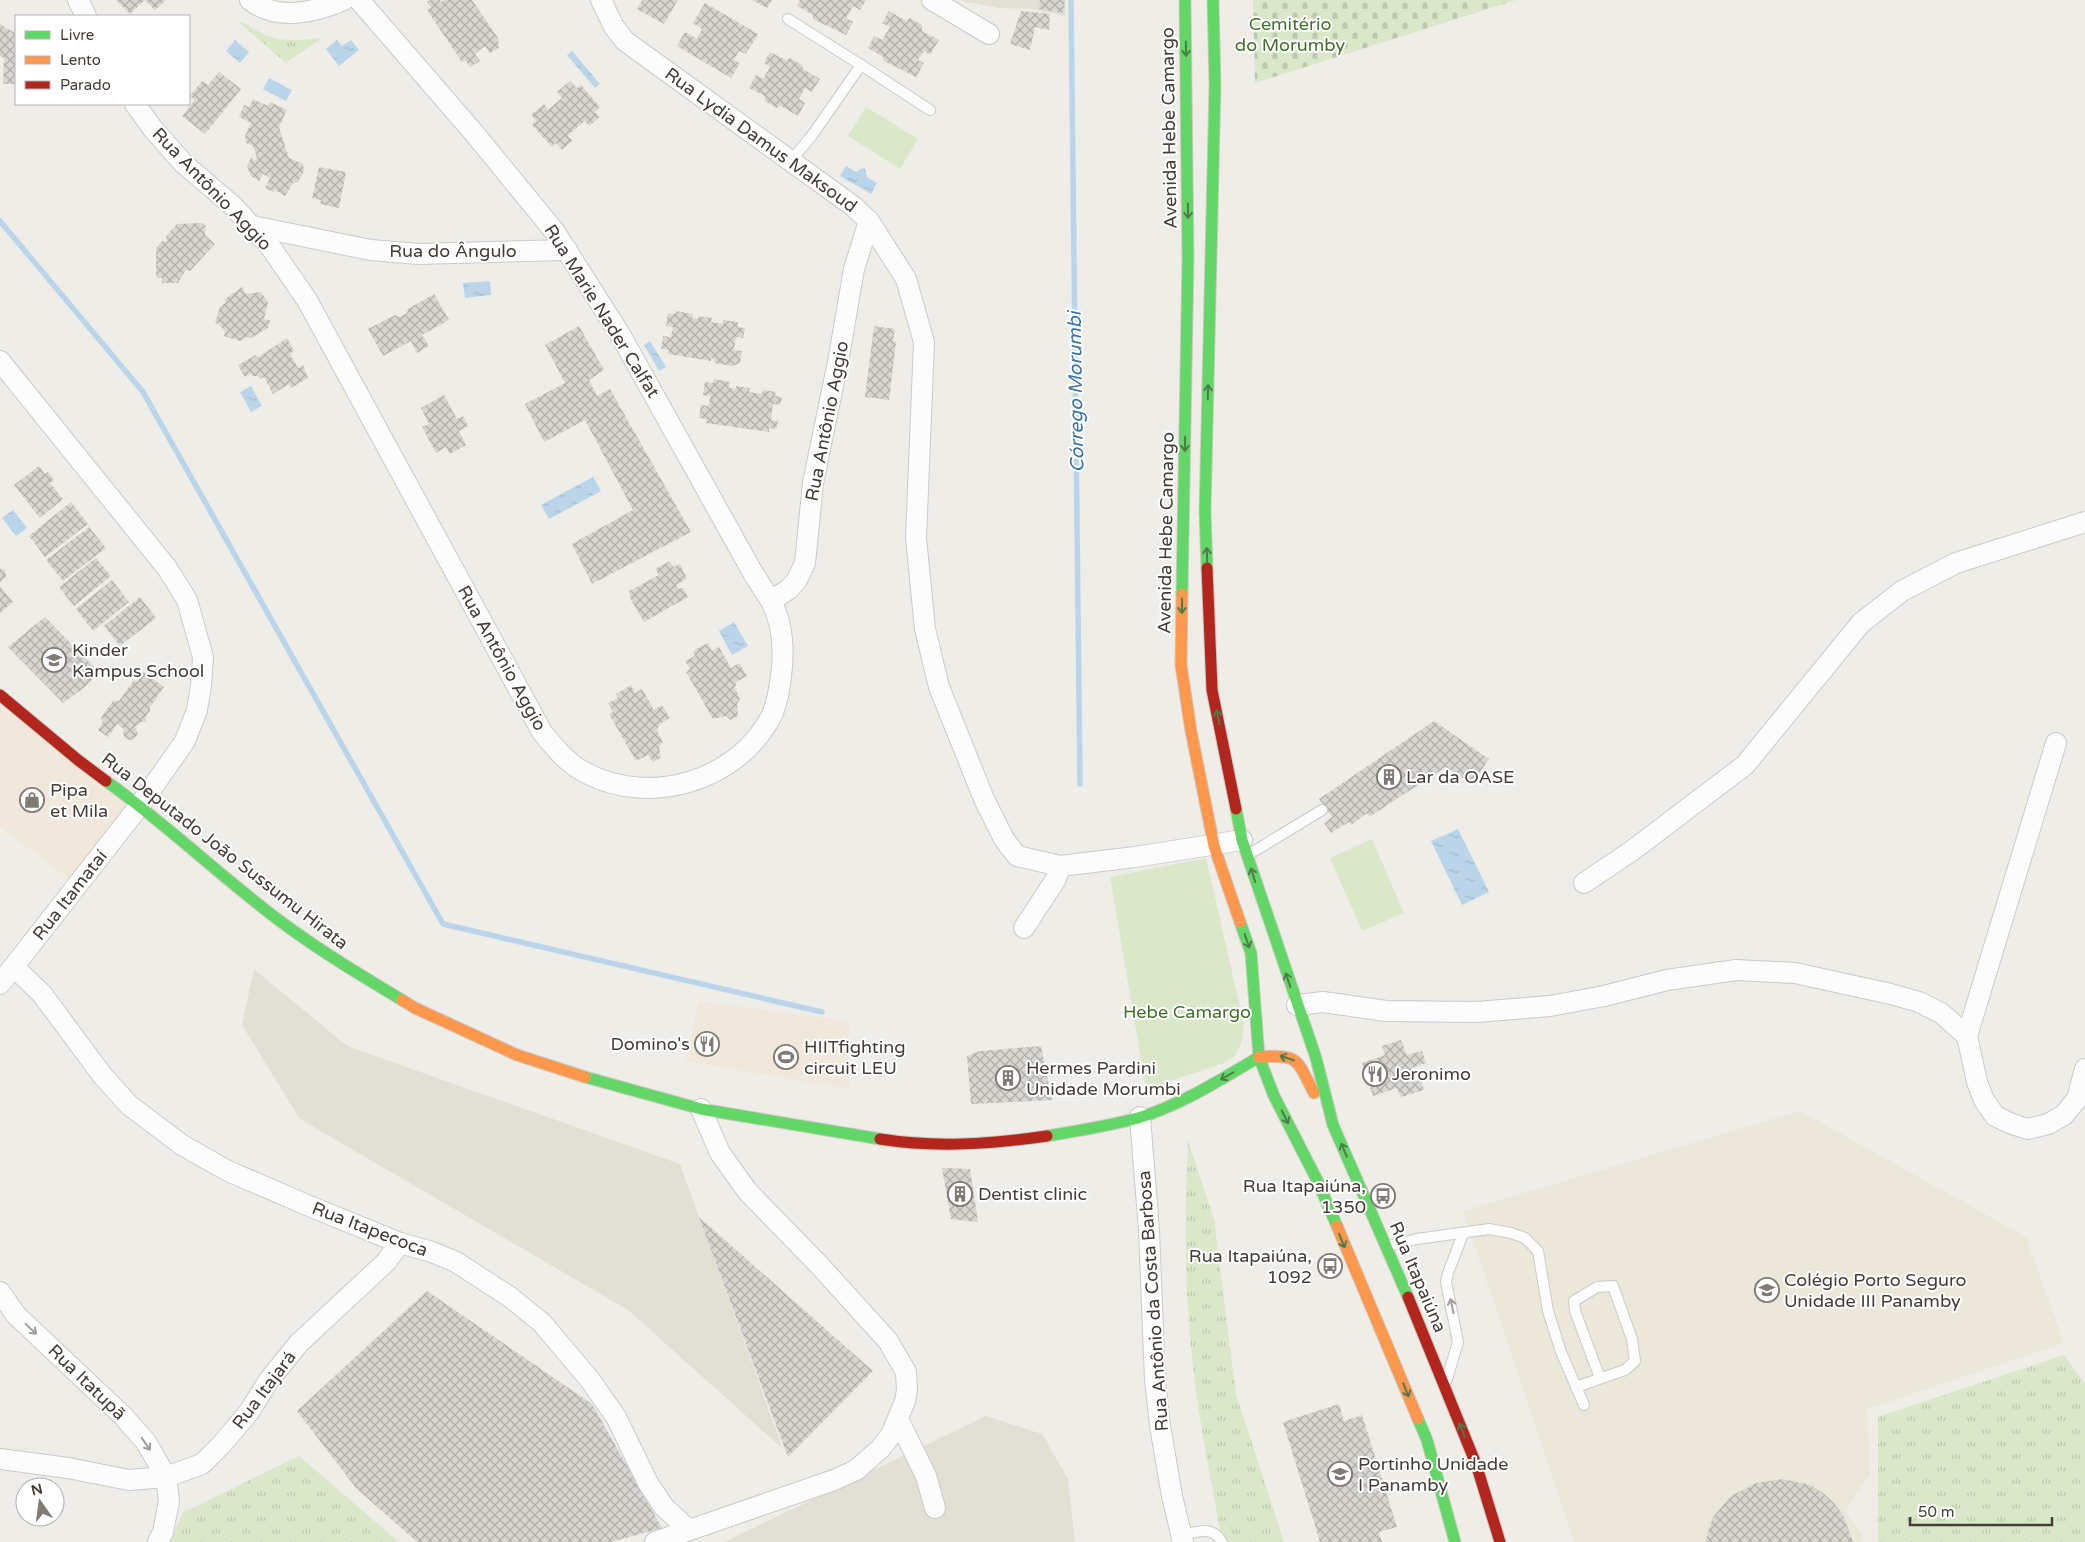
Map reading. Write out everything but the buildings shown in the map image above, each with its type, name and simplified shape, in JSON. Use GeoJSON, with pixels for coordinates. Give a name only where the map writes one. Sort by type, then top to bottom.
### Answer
{"type":"FeatureCollection","features":[{"type":"Feature","properties":{"kind":"main road","name":"Avenida Hebe Camargo"},"geometry":{"type":"LineString","coordinates":[[1185,0],[1188,258],[1181,665],[1191,731],[1214,846],[1251,953],[1259,1057]]}},
{"type":"Feature","properties":{"kind":"main road"},"geometry":{"type":"LineString","coordinates":[[1213,0],[1215,85],[1205,512],[1212,690],[1245,848],[1297,1005]]}},
{"type":"Feature","properties":{"kind":"main road","name":"Rua Deputado João Sussumu Hirata"},"geometry":{"type":"LineString","coordinates":[[0,695],[78,760],[140,805],[173,835],[284,924],[350,968],[415,1008],[517,1055],[566,1072],[702,1109],[776,1124],[904,1143],[960,1145],[1027,1139],[1102,1127],[1140,1118],[1194,1095],[1259,1057]]}},
{"type":"Feature","properties":{"kind":"main road","name":"Rua Itapaiúna"},"geometry":{"type":"LineString","coordinates":[[1297,1005],[1316,1058],[1333,1125],[1476,1464],[1500,1542]]}},
{"type":"Feature","properties":{"kind":"main road"},"geometry":{"type":"LineString","coordinates":[[1333,1125],[1317,1100],[1298,1062],[1284,1055],[1259,1057],[1274,1096],[1383,1319],[1427,1440],[1454,1542]]}},
{"type":"Feature","properties":{"kind":"main road"},"geometry":{"type":"LineString","coordinates":[[1258,1087],[1265,1088],[1274,1096]]}},
{"type":"Feature","properties":{"kind":"main road","name":"Rua Deputado João Sussumu Hirata"},"geometry":{"type":"LineString","coordinates":[[1194,1095],[1232,1088]]}},
{"type":"Feature","properties":{"kind":"main road"},"geometry":{"type":"LineString","coordinates":[[1404,1320],[1409,1322],[1424,1337]]}},
{"type":"Feature","properties":{"kind":"street"},"geometry":{"type":"LineString","coordinates":[[78,0],[86,15]]}},
{"type":"Feature","properties":{"kind":"street"},"geometry":{"type":"LineString","coordinates":[[250,0],[257,5],[276,12],[292,14],[313,10],[344,0]]}},
{"type":"Feature","properties":{"kind":"street","name":"Rua Marie Nader Calfat"},"geometry":{"type":"LineString","coordinates":[[359,0],[480,140],[555,232],[621,336],[753,573],[771,601]]}},
{"type":"Feature","properties":{"kind":"street","name":"Rua Lydia Damus Maksoud"},"geometry":{"type":"LineString","coordinates":[[601,0],[614,27],[625,41],[853,206],[869,221],[906,279],[924,342],[916,538],[925,629],[940,687],[984,799],[1004,838],[1017,856],[1060,866],[1135,858],[1214,846],[1245,848]]}},
{"type":"Feature","properties":{"kind":"street"},"geometry":{"type":"LineString","coordinates":[[932,0],[989,34]]}},
{"type":"Feature","properties":{"kind":"street","name":"Rua Antônio Aggio"},"geometry":{"type":"LineString","coordinates":[[136,105],[153,129],[184,164],[232,205],[269,244],[306,300],[542,732],[554,746],[584,773],[615,786],[640,789],[662,788],[688,782],[712,773],[745,751],[755,741],[772,714],[780,693],[784,644],[776,610],[771,601],[789,589],[797,580],[805,562],[813,483],[837,371],[854,269],[869,221]]}},
{"type":"Feature","properties":{"kind":"street","name":"Rua do Ângulo"},"geometry":{"type":"LineString","coordinates":[[252,226],[371,250],[418,254],[567,250]]}},
{"type":"Feature","properties":{"kind":"street"},"geometry":{"type":"LineString","coordinates":[[0,361],[167,568],[187,600],[202,657],[202,686],[197,710],[185,741],[140,805]]}},
{"type":"Feature","properties":{"kind":"street"},"geometry":{"type":"LineString","coordinates":[[1584,883],[1648,840],[1745,765],[1861,623],[1902,591],[1956,563],[2085,522]]}},
{"type":"Feature","properties":{"kind":"street"},"geometry":{"type":"LineString","coordinates":[[2056,743],[1968,1036],[1977,1082],[1984,1100],[1995,1116],[2012,1124],[2028,1128],[2048,1124],[2064,1115],[2077,1099],[2085,1069]]}},
{"type":"Feature","properties":{"kind":"street","name":"Rua Itamataí"},"geometry":{"type":"LineString","coordinates":[[0,984],[140,805]]}},
{"type":"Feature","properties":{"kind":"street"},"geometry":{"type":"LineString","coordinates":[[1024,928],[1056,879],[1060,866]]}},
{"type":"Feature","properties":{"kind":"street","name":"Rua Itapecoca"},"geometry":{"type":"LineString","coordinates":[[14,967],[42,994],[102,1075],[129,1105],[182,1146],[228,1171],[400,1242],[456,1262],[510,1297],[542,1323],[585,1373],[616,1417],[648,1483],[664,1507],[689,1530]]}},
{"type":"Feature","properties":{"kind":"street"},"geometry":{"type":"LineString","coordinates":[[1297,1005],[1323,1002],[1386,1011],[1476,1012],[1550,1006],[1604,996],[1667,980],[1736,970],[1795,973],[1920,1002],[1941,1013],[1968,1036]]}},
{"type":"Feature","properties":{"kind":"street"},"geometry":{"type":"LineString","coordinates":[[655,1542],[846,1476],[856,1470],[880,1449],[891,1435],[905,1401],[907,1390],[906,1372],[888,1341],[748,1192],[720,1153],[702,1109]]}},
{"type":"Feature","properties":{"kind":"street","name":"Rua Antônio da Costa Barbosa"},"geometry":{"type":"LineString","coordinates":[[1140,1118],[1150,1230],[1155,1380],[1160,1426],[1172,1496],[1183,1538]]}},
{"type":"Feature","properties":{"kind":"street","name":"Rua Itajará"},"geometry":{"type":"LineString","coordinates":[[0,1458],[68,1468],[129,1480],[166,1477],[202,1464],[249,1412],[269,1380],[299,1343],[386,1262],[400,1242]]}},
{"type":"Feature","properties":{"kind":"street","name":"Rua Itatupã"},"geometry":{"type":"LineString","coordinates":[[0,1292],[16,1315],[123,1416],[146,1442],[166,1477]]}},
{"type":"Feature","properties":{"kind":"street"},"geometry":{"type":"LineString","coordinates":[[898,1419],[926,1476],[935,1508]]}},
{"type":"Feature","properties":{"kind":"street"},"geometry":{"type":"LineString","coordinates":[[158,1542],[163,1532],[169,1502],[166,1477]]}},
{"type":"Feature","properties":{"kind":"lane"},"geometry":{"type":"LineString","coordinates":[[788,19],[861,64],[930,110]]}},
{"type":"Feature","properties":{"kind":"lane"},"geometry":{"type":"LineString","coordinates":[[791,161],[813,134],[861,64]]}},
{"type":"Feature","properties":{"kind":"lane"},"geometry":{"type":"LineString","coordinates":[[1245,848],[1322,810]]}},
{"type":"Feature","properties":{"kind":"lane"},"geometry":{"type":"LineString","coordinates":[[1386,1247],[1417,1239],[1489,1229],[1525,1238],[1538,1251],[1548,1312],[1561,1352],[1584,1405]]}},
{"type":"Feature","properties":{"kind":"lane"},"geometry":{"type":"LineString","coordinates":[[1445,1387],[1458,1342],[1446,1282],[1463,1234]]}},
{"type":"Feature","properties":{"kind":"lane"},"geometry":{"type":"LineString","coordinates":[[1576,1388],[1625,1370],[1635,1361],[1632,1338],[1614,1286],[1597,1287],[1574,1302],[1574,1311],[1600,1378]]}},
{"type":"Feature","properties":{"kind":"lane"},"geometry":{"type":"LineString","coordinates":[[1183,1538],[1203,1530],[1212,1532],[1222,1542]]}},
{"type":"Feature","properties":{"kind":"shaded area"},"geometry":{"type":"Polygon","coordinates":[[[957,0],[1066,0],[1065,16],[1033,9],[999,8],[957,0]]]}},
{"type":"Feature","properties":{"kind":"shaded area"},"geometry":{"type":"Polygon","coordinates":[[[0,703],[136,811],[75,883],[0,827],[0,703]]]}},
{"type":"Feature","properties":{"kind":"shaded area"},"geometry":{"type":"Polygon","coordinates":[[[254,969],[347,1046],[680,1164],[783,1449],[628,1310],[300,1119],[242,1025],[254,969]]]}},
{"type":"Feature","properties":{"kind":"shaded area"},"geometry":{"type":"Polygon","coordinates":[[[699,1001],[849,1021],[849,1089],[686,1061],[699,1001]]]}},
{"type":"Feature","properties":{"kind":"shaded area","name":"Colégio Porto Seguro Unidade III Panamby"},"geometry":{"type":"Polygon","coordinates":[[[1800,1111],[2026,1237],[2064,1343],[1867,1409],[1870,1475],[1845,1510],[1863,1536],[1863,1542],[1574,1542],[1463,1211],[1800,1111]]]}},
{"type":"Feature","properties":{"kind":"shaded area"},"geometry":{"type":"Polygon","coordinates":[[[986,1416],[1042,1434],[1068,1479],[1075,1542],[724,1542],[986,1416]]]}},
{"type":"Feature","properties":{"kind":"green space","name":"Cemitério do Morumby"},"geometry":{"type":"Polygon","coordinates":[[[1253,0],[1516,0],[1255,83],[1253,0]]]}},
{"type":"Feature","properties":{"kind":"green space"},"geometry":{"type":"Polygon","coordinates":[[[242,22],[262,34],[280,39],[322,38],[286,63],[240,23],[242,22]]]}},
{"type":"Feature","properties":{"kind":"green space"},"geometry":{"type":"Polygon","coordinates":[[[866,107],[918,139],[900,169],[848,136],[866,107]]]}},
{"type":"Feature","properties":{"kind":"green space"},"geometry":{"type":"Polygon","coordinates":[[[1372,839],[1404,913],[1362,931],[1330,858],[1372,839]]]}},
{"type":"Feature","properties":{"kind":"green space","name":"Hebe Camargo"},"geometry":{"type":"Polygon","coordinates":[[[1206,858],[1244,1025],[1241,1044],[1234,1057],[1222,1064],[1146,1089],[1110,877],[1206,858]]]}},
{"type":"Feature","properties":{"kind":"green space"},"geometry":{"type":"Polygon","coordinates":[[[1188,1141],[1214,1219],[1236,1394],[1284,1542],[1222,1542],[1199,1413],[1192,1361],[1186,1238],[1188,1141]]]}},
{"type":"Feature","properties":{"kind":"green space"},"geometry":{"type":"Polygon","coordinates":[[[2064,1355],[2085,1384],[2085,1542],[1878,1542],[1878,1417],[2064,1355]]]}},
{"type":"Feature","properties":{"kind":"green space"},"geometry":{"type":"Polygon","coordinates":[[[299,1456],[399,1542],[171,1542],[182,1513],[299,1456]]]}},
{"type":"Feature","properties":{"kind":"water"},"geometry":{"type":"Polygon","coordinates":[[[235,40],[249,52],[240,63],[226,51],[235,40]]]}},
{"type":"Feature","properties":{"kind":"water"},"geometry":{"type":"Polygon","coordinates":[[[337,40],[342,46],[351,40],[359,50],[339,66],[326,49],[337,40]]]}},
{"type":"Feature","properties":{"kind":"water"},"geometry":{"type":"Polygon","coordinates":[[[572,51],[600,84],[595,88],[567,55],[572,51]]]}},
{"type":"Feature","properties":{"kind":"water"},"geometry":{"type":"Polygon","coordinates":[[[269,78],[292,90],[286,101],[263,89],[269,78]]]}},
{"type":"Feature","properties":{"kind":"water"},"geometry":{"type":"Polygon","coordinates":[[[846,166],[856,172],[865,168],[867,177],[877,183],[871,194],[840,176],[846,166]]]}},
{"type":"Feature","properties":{"kind":"water"},"geometry":{"type":"Polygon","coordinates":[[[490,281],[491,295],[465,298],[463,283],[490,281]]]}},
{"type":"Feature","properties":{"kind":"water"},"geometry":{"type":"Polygon","coordinates":[[[650,341],[666,367],[659,371],[644,345],[650,341]]]}},
{"type":"Feature","properties":{"kind":"water"},"geometry":{"type":"Polygon","coordinates":[[[251,386],[262,406],[251,412],[240,392],[251,386]]]}},
{"type":"Feature","properties":{"kind":"water"},"geometry":{"type":"Polygon","coordinates":[[[593,477],[601,491],[549,519],[541,505],[593,477]]]}},
{"type":"Feature","properties":{"kind":"water"},"geometry":{"type":"Polygon","coordinates":[[[13,510],[27,528],[16,536],[2,518],[13,510]]]}},
{"type":"Feature","properties":{"kind":"water"},"geometry":{"type":"Polygon","coordinates":[[[734,622],[748,646],[732,655],[719,631],[734,622]]]}},
{"type":"Feature","properties":{"kind":"water"},"geometry":{"type":"Polygon","coordinates":[[[1458,829],[1489,892],[1462,905],[1431,841],[1458,829]]]}},
{"type":"Feature","properties":{"kind":"waterway","name":"Córrego Morumbi"},"geometry":{"type":"LineString","coordinates":[[1071,0],[1080,784]]}},
{"type":"Feature","properties":{"kind":"waterway"},"geometry":{"type":"LineString","coordinates":[[0,221],[143,392],[443,924],[822,1012]]}},
{"type":"Feature","properties":{"kind":"traffic: fast"},"geometry":{"type":"LineString","coordinates":[[1182,594],[1188,258],[1185,0]]}},
{"type":"Feature","properties":{"kind":"traffic: fast"},"geometry":{"type":"LineString","coordinates":[[1207,568],[1205,512],[1215,85],[1213,0]]}},
{"type":"Feature","properties":{"kind":"traffic: fast"},"geometry":{"type":"LineString","coordinates":[[106,781],[284,924],[327,954],[402,1000]]}},
{"type":"Feature","properties":{"kind":"traffic: fast"},"geometry":{"type":"LineString","coordinates":[[1236,809],[1242,840],[1316,1058],[1333,1125],[1408,1297]]}},
{"type":"Feature","properties":{"kind":"traffic: fast"},"geometry":{"type":"LineString","coordinates":[[1240,922],[1251,953],[1259,1057],[1274,1096],[1317,1180],[1337,1226]]}},
{"type":"Feature","properties":{"kind":"traffic: fast"},"geometry":{"type":"LineString","coordinates":[[1047,1136],[1115,1123],[1154,1113],[1200,1091],[1259,1057]]}},
{"type":"Feature","properties":{"kind":"traffic: fast"},"geometry":{"type":"LineString","coordinates":[[585,1077],[701,1109],[880,1139]]}},
{"type":"Feature","properties":{"kind":"traffic: fast"},"geometry":{"type":"LineString","coordinates":[[1418,1419],[1427,1440],[1455,1542]]}},
{"type":"Feature","properties":{"kind":"traffic: slow"},"geometry":{"type":"LineString","coordinates":[[1182,594],[1181,665],[1191,731],[1214,846],[1240,922]]}},
{"type":"Feature","properties":{"kind":"traffic: slow"},"geometry":{"type":"LineString","coordinates":[[402,1000],[415,1008],[517,1055],[585,1077]]}},
{"type":"Feature","properties":{"kind":"traffic: slow"},"geometry":{"type":"LineString","coordinates":[[1259,1057],[1282,1057],[1295,1061],[1304,1073],[1314,1093]]}},
{"type":"Feature","properties":{"kind":"traffic: slow"},"geometry":{"type":"LineString","coordinates":[[1337,1226],[1418,1419]]}},
{"type":"Feature","properties":{"kind":"traffic: jam"},"geometry":{"type":"LineString","coordinates":[[1207,568],[1212,690],[1236,809]]}},
{"type":"Feature","properties":{"kind":"traffic: jam"},"geometry":{"type":"LineString","coordinates":[[0,695],[106,781]]}},
{"type":"Feature","properties":{"kind":"traffic: jam"},"geometry":{"type":"LineString","coordinates":[[880,1139],[901,1142],[964,1144],[1047,1136]]}},
{"type":"Feature","properties":{"kind":"traffic: jam"},"geometry":{"type":"LineString","coordinates":[[1408,1297],[1476,1464],[1500,1542]]}},
{"type":"Feature","properties":{"kind":"place","name":"Kinder Kampus School"},"geometry":{"type":"Point","coordinates":[54,660]}},
{"type":"Feature","properties":{"kind":"place","name":"Lar da OASE"},"geometry":{"type":"Point","coordinates":[1389,777]}},
{"type":"Feature","properties":{"kind":"place","name":"Pipa et Mila"},"geometry":{"type":"Point","coordinates":[32,800]}},
{"type":"Feature","properties":{"kind":"place","name":"Domino's"},"geometry":{"type":"Point","coordinates":[707,1044]}},
{"type":"Feature","properties":{"kind":"place","name":"HIITfighting circuit LEU"},"geometry":{"type":"Point","coordinates":[786,1057]}},
{"type":"Feature","properties":{"kind":"place","name":"Jeronimo"},"geometry":{"type":"Point","coordinates":[1375,1074]}},
{"type":"Feature","properties":{"kind":"place","name":"Hermes Pardini Unidade Morumbi"},"geometry":{"type":"Point","coordinates":[1008,1078]}},
{"type":"Feature","properties":{"kind":"place","name":"Dentist clinic"},"geometry":{"type":"Point","coordinates":[960,1194]}},
{"type":"Feature","properties":{"kind":"place","name":"Rua Itapaiúna, 1350"},"geometry":{"type":"Point","coordinates":[1383,1196]}},
{"type":"Feature","properties":{"kind":"place","name":"Rua Itapaiúna, 1092"},"geometry":{"type":"Point","coordinates":[1330,1266]}},
{"type":"Feature","properties":{"kind":"place","name":"Colégio Porto Seguro Unidade III Panamby"},"geometry":{"type":"Point","coordinates":[1767,1290]}},
{"type":"Feature","properties":{"kind":"place","name":"Portinho Unidade I Panamby"},"geometry":{"type":"Point","coordinates":[1340,1474]}}]}
